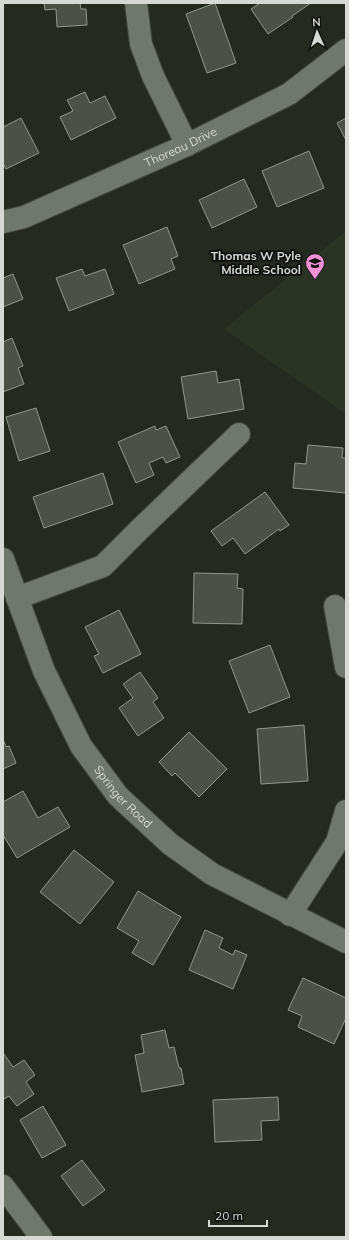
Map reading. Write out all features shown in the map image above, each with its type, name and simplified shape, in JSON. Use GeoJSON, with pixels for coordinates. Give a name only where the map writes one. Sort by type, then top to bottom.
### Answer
{"type":"FeatureCollection","features":[{"type":"Feature","properties":{"kind":"street"},"geometry":{"type":"LineString","coordinates":[[136,3],[141,44],[153,76],[187,145]]}},
{"type":"Feature","properties":{"kind":"street","name":"Thoreau Drive"},"geometry":{"type":"LineString","coordinates":[[3,222],[24,217],[187,145],[289,94],[346,50]]}},
{"type":"Feature","properties":{"kind":"street"},"geometry":{"type":"LineString","coordinates":[[17,598],[103,566],[239,434]]}},
{"type":"Feature","properties":{"kind":"street","name":"Springer Road"},"geometry":{"type":"LineString","coordinates":[[3,559],[44,671],[80,746],[118,796],[170,844],[212,874],[290,915],[346,942]]}},
{"type":"Feature","properties":{"kind":"street"},"geometry":{"type":"LineString","coordinates":[[334,606],[346,667]]}},
{"type":"Feature","properties":{"kind":"street"},"geometry":{"type":"LineString","coordinates":[[290,915],[337,842],[346,811]]}},
{"type":"Feature","properties":{"kind":"street"},"geometry":{"type":"LineString","coordinates":[[3,1186],[41,1237]]}},
{"type":"Feature","properties":{"kind":"shaded area","name":"Thomas W Pyle Middle School"},"geometry":{"type":"Polygon","coordinates":[[[346,231],[346,414],[224,329],[346,231]]]}},
{"type":"Feature","properties":{"kind":"building"},"geometry":{"type":"Polygon","coordinates":[[[44,3],[80,3],[81,9],[86,9],[87,25],[57,27],[56,9],[45,10],[44,3]]]}},
{"type":"Feature","properties":{"kind":"building"},"geometry":{"type":"Polygon","coordinates":[[[215,3],[236,63],[207,73],[186,14],[215,3]]]}},
{"type":"Feature","properties":{"kind":"building"},"geometry":{"type":"Polygon","coordinates":[[[260,3],[311,3],[268,34],[251,9],[260,3]]]}},
{"type":"Feature","properties":{"kind":"building"},"geometry":{"type":"Polygon","coordinates":[[[85,92],[90,103],[105,96],[116,118],[71,140],[60,117],[73,111],[67,100],[85,92]]]}},
{"type":"Feature","properties":{"kind":"building"},"geometry":{"type":"Polygon","coordinates":[[[21,118],[39,153],[6,169],[3,163],[3,127],[21,118]]]}},
{"type":"Feature","properties":{"kind":"building"},"geometry":{"type":"Polygon","coordinates":[[[346,118],[346,140],[337,123],[346,118]]]}},
{"type":"Feature","properties":{"kind":"building"},"geometry":{"type":"Polygon","coordinates":[[[309,151],[324,188],[277,207],[262,171],[309,151]]]}},
{"type":"Feature","properties":{"kind":"building"},"geometry":{"type":"Polygon","coordinates":[[[244,179],[257,207],[212,228],[199,200],[244,179]]]}},
{"type":"Feature","properties":{"kind":"building"},"geometry":{"type":"Polygon","coordinates":[[[167,227],[178,256],[171,259],[175,269],[139,284],[123,245],[167,227]]]}},
{"type":"Feature","properties":{"kind":"building"},"geometry":{"type":"Polygon","coordinates":[[[82,269],[85,276],[105,269],[114,294],[69,311],[56,278],[82,269]]]}},
{"type":"Feature","properties":{"kind":"building"},"geometry":{"type":"Polygon","coordinates":[[[13,274],[23,299],[3,307],[3,278],[13,274]]]}},
{"type":"Feature","properties":{"kind":"building"},"geometry":{"type":"Polygon","coordinates":[[[12,338],[23,366],[18,368],[24,384],[3,392],[3,342],[12,338]]]}},
{"type":"Feature","properties":{"kind":"building"},"geometry":{"type":"Polygon","coordinates":[[[216,371],[218,383],[239,379],[244,409],[188,419],[181,377],[216,371]]]}},
{"type":"Feature","properties":{"kind":"building"},"geometry":{"type":"Polygon","coordinates":[[[36,408],[50,451],[19,461],[6,417],[36,408]]]}},
{"type":"Feature","properties":{"kind":"building"},"geometry":{"type":"Polygon","coordinates":[[[155,426],[156,430],[166,426],[180,457],[166,463],[163,457],[149,463],[154,475],[136,483],[118,442],[155,426]]]}},
{"type":"Feature","properties":{"kind":"building"},"geometry":{"type":"Polygon","coordinates":[[[308,445],[343,448],[342,458],[346,458],[346,493],[293,488],[295,463],[306,464],[308,445]]]}},
{"type":"Feature","properties":{"kind":"building"},"geometry":{"type":"Polygon","coordinates":[[[103,473],[113,504],[44,528],[33,497],[103,473]]]}},
{"type":"Feature","properties":{"kind":"building"},"geometry":{"type":"Polygon","coordinates":[[[265,492],[289,525],[280,531],[279,529],[245,554],[233,538],[222,546],[211,531],[265,492]]]}},
{"type":"Feature","properties":{"kind":"building"},"geometry":{"type":"Polygon","coordinates":[[[194,573],[238,574],[237,588],[243,589],[242,624],[193,623],[194,573]]]}},
{"type":"Feature","properties":{"kind":"building"},"geometry":{"type":"Polygon","coordinates":[[[119,610],[141,654],[103,673],[94,656],[99,654],[85,627],[119,610]]]}},
{"type":"Feature","properties":{"kind":"building"},"geometry":{"type":"Polygon","coordinates":[[[270,645],[290,697],[249,713],[229,661],[270,645]]]}},
{"type":"Feature","properties":{"kind":"building"},"geometry":{"type":"Polygon","coordinates":[[[140,672],[158,698],[153,702],[164,718],[138,736],[119,708],[133,698],[123,684],[140,672]]]}},
{"type":"Feature","properties":{"kind":"building"},"geometry":{"type":"Polygon","coordinates":[[[304,725],[308,781],[261,784],[257,729],[304,725]]]}},
{"type":"Feature","properties":{"kind":"building"},"geometry":{"type":"Polygon","coordinates":[[[189,732],[227,769],[199,797],[175,773],[172,776],[159,762],[189,732]]]}},
{"type":"Feature","properties":{"kind":"building"},"geometry":{"type":"Polygon","coordinates":[[[3,739],[6,747],[9,746],[16,763],[3,769],[3,739]]]}},
{"type":"Feature","properties":{"kind":"building"},"geometry":{"type":"Polygon","coordinates":[[[23,791],[38,818],[58,807],[70,827],[17,858],[3,835],[3,802],[23,791]]]}},
{"type":"Feature","properties":{"kind":"building"},"geometry":{"type":"Polygon","coordinates":[[[74,850],[114,882],[80,924],[40,892],[74,850]]]}},
{"type":"Feature","properties":{"kind":"building"},"geometry":{"type":"Polygon","coordinates":[[[138,891],[181,917],[153,965],[132,953],[139,941],[117,928],[138,891]]]}},
{"type":"Feature","properties":{"kind":"building"},"geometry":{"type":"Polygon","coordinates":[[[205,930],[223,938],[219,948],[233,955],[235,950],[247,955],[233,989],[189,970],[205,930]]]}},
{"type":"Feature","properties":{"kind":"building"},"geometry":{"type":"Polygon","coordinates":[[[303,978],[346,998],[346,1018],[334,1044],[298,1027],[302,1016],[288,1010],[303,978]]]}},
{"type":"Feature","properties":{"kind":"building"},"geometry":{"type":"Polygon","coordinates":[[[165,1030],[169,1048],[174,1047],[179,1068],[181,1068],[184,1084],[142,1092],[135,1055],[144,1053],[141,1035],[165,1030]]]}},
{"type":"Feature","properties":{"kind":"building"},"geometry":{"type":"Polygon","coordinates":[[[3,1054],[13,1067],[24,1060],[35,1075],[26,1082],[34,1094],[17,1106],[9,1096],[4,1099],[3,1098],[3,1054]]]}},
{"type":"Feature","properties":{"kind":"building"},"geometry":{"type":"Polygon","coordinates":[[[278,1097],[279,1120],[261,1121],[262,1140],[215,1142],[213,1100],[278,1097]]]}},
{"type":"Feature","properties":{"kind":"building"},"geometry":{"type":"Polygon","coordinates":[[[43,1106],[66,1145],[42,1158],[20,1120],[43,1106]]]}},
{"type":"Feature","properties":{"kind":"building"},"geometry":{"type":"Polygon","coordinates":[[[82,1160],[105,1190],[83,1206],[61,1176],[82,1160]]]}},
{"type":"Feature","properties":{"kind":"place","name":"Thomas W Pyle Middle School"},"geometry":{"type":"Point","coordinates":[315,280]}}]}
